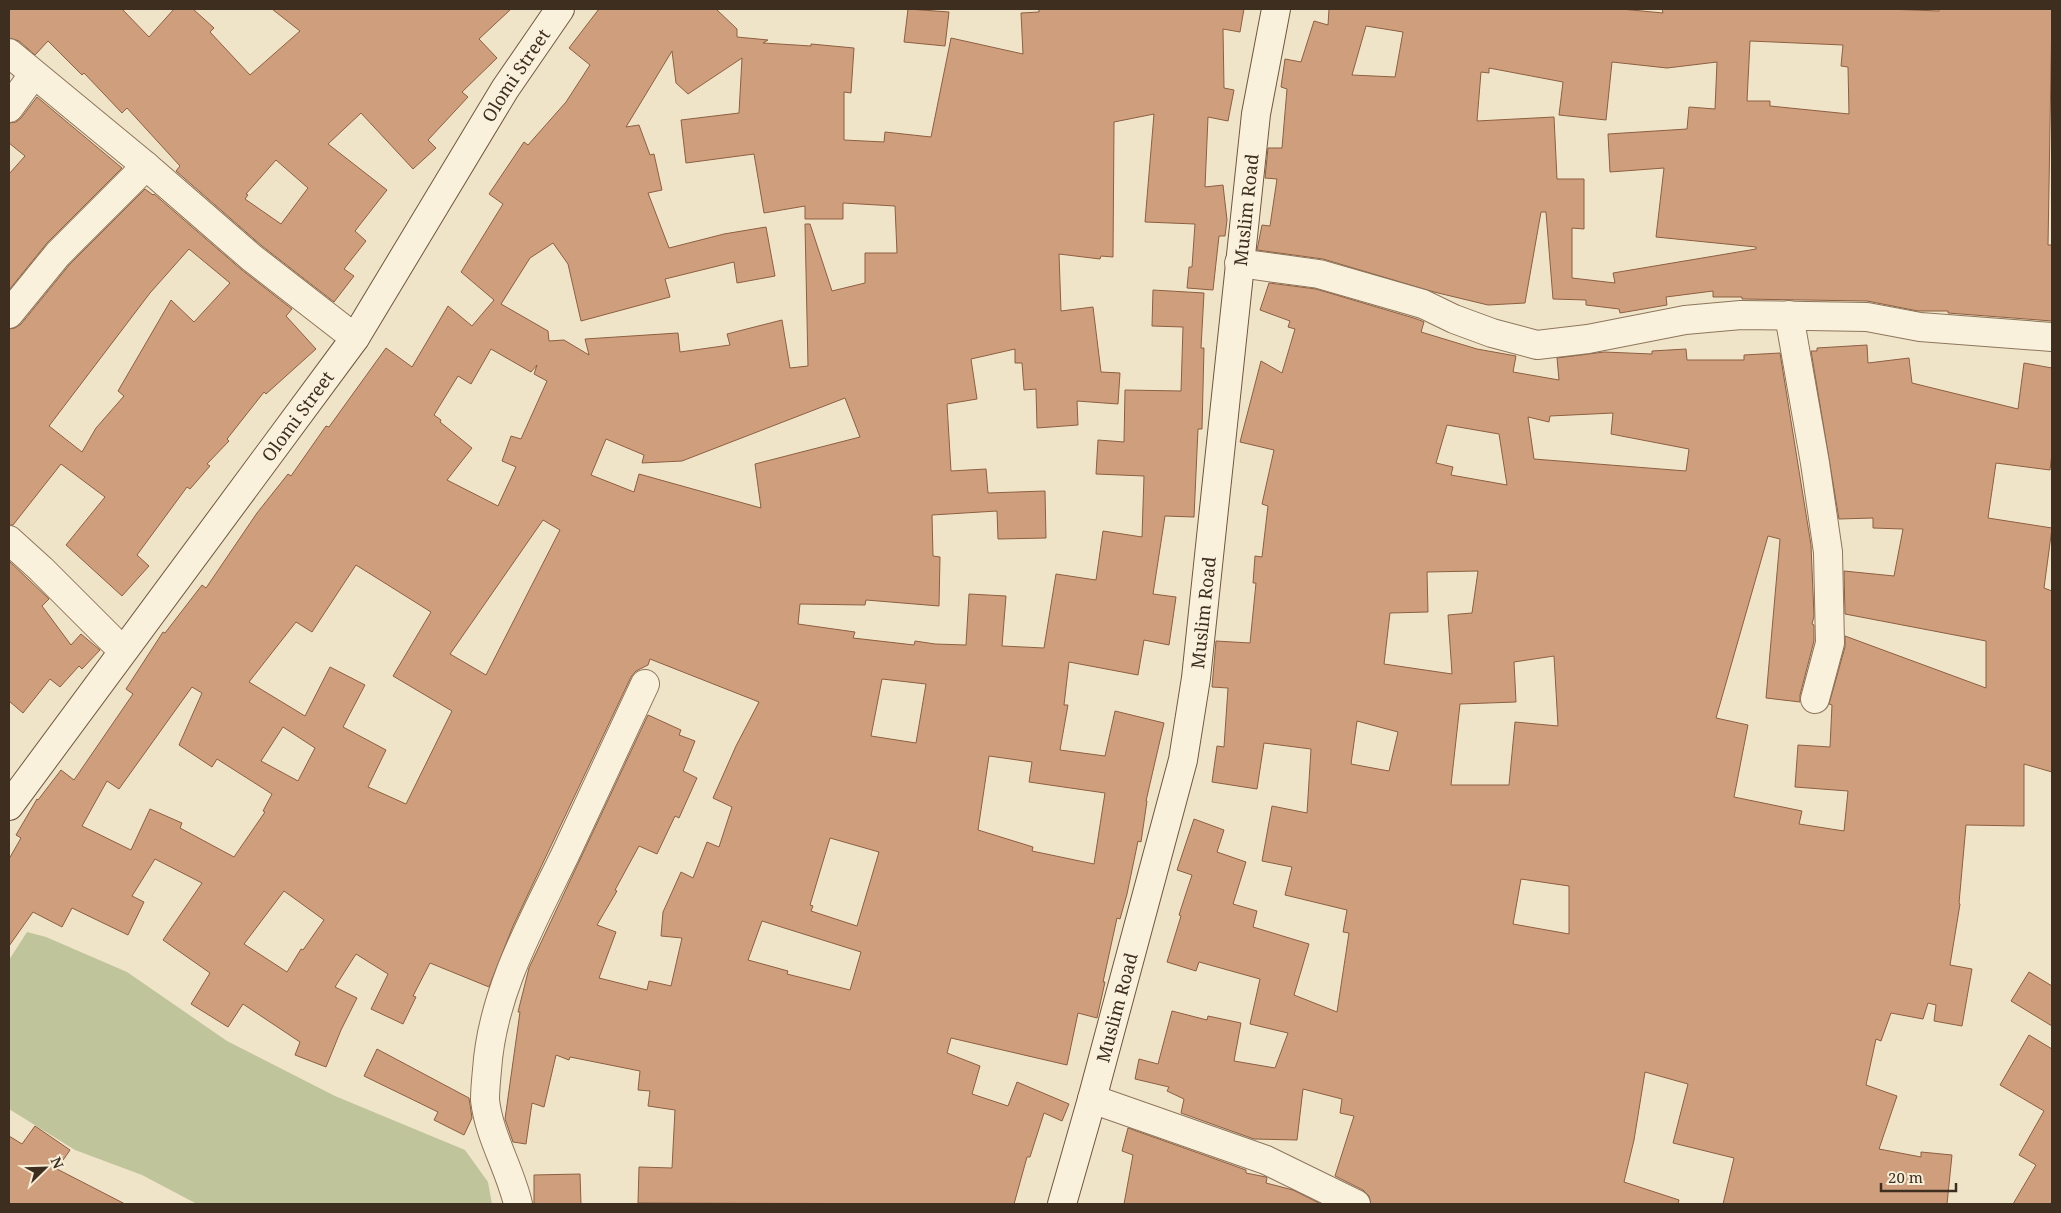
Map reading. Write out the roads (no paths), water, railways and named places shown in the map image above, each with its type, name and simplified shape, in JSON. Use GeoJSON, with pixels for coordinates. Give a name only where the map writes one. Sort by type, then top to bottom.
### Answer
{"type":"FeatureCollection","features":[{"type":"Feature","properties":{"kind":"street","name":"Olomi Street"},"geometry":{"type":"LineString","coordinates":[[9,806],[122,650],[354,338],[505,89],[560,9]]}},
{"type":"Feature","properties":{"kind":"street","name":"Muslim Road"},"geometry":{"type":"LineString","coordinates":[[1062,1204],[1183,760],[1196,678],[1256,114],[1276,9]]}},
{"type":"Feature","properties":{"kind":"street"},"geometry":{"type":"LineString","coordinates":[[9,53],[33,75],[146,166],[252,258],[354,338]]}},
{"type":"Feature","properties":{"kind":"street"},"geometry":{"type":"LineString","coordinates":[[9,108],[33,75]]}},
{"type":"Feature","properties":{"kind":"street"},"geometry":{"type":"LineString","coordinates":[[9,314],[58,254],[146,166]]}},
{"type":"Feature","properties":{"kind":"street"},"geometry":{"type":"LineString","coordinates":[[1239,262],[1319,274],[1423,304],[1454,319],[1492,333],[1537,346],[1595,338],[1684,320],[1741,315],[1867,317],[1920,327],[2052,337]]}},
{"type":"Feature","properties":{"kind":"street"},"geometry":{"type":"LineString","coordinates":[[1790,316],[1828,552],[1830,643],[1815,699]]}},
{"type":"Feature","properties":{"kind":"street"},"geometry":{"type":"LineString","coordinates":[[9,540],[41,569],[122,650]]}},
{"type":"Feature","properties":{"kind":"street"},"geometry":{"type":"LineString","coordinates":[[518,1204],[515,1190],[489,1120],[485,1098],[488,1050],[493,1022],[528,927],[565,855],[645,684]]}},
{"type":"Feature","properties":{"kind":"street"},"geometry":{"type":"LineString","coordinates":[[1092,1098],[1266,1160],[1356,1204]]}}]}
